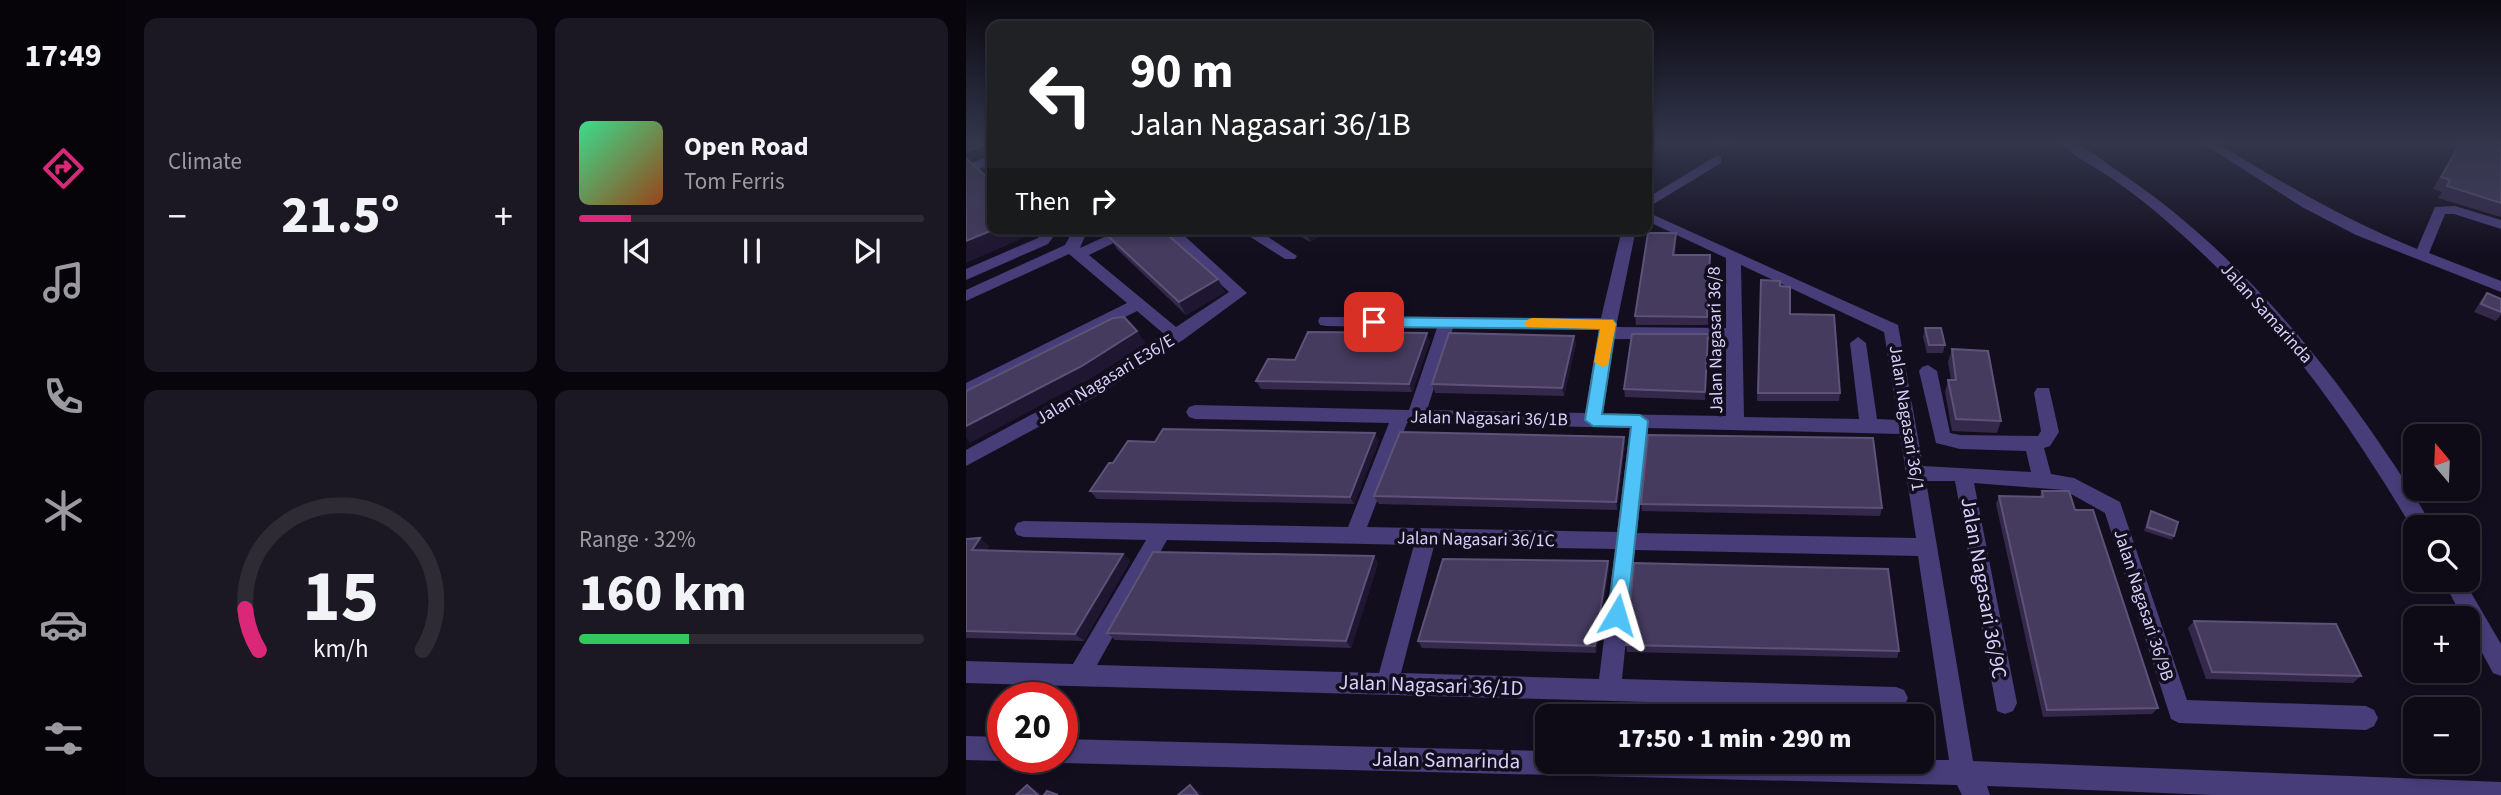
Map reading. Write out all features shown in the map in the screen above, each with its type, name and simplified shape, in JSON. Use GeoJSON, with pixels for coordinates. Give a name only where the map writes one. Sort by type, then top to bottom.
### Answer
{"type":"FeatureCollection","features":[{"type":"Feature","properties":{"kind":"street"},"geometry":{"type":"LineString","coordinates":[[1652,201],[1686,179]]}},
{"type":"Feature","properties":{"kind":"street","name":"Jalan Samarinda"},"geometry":{"type":"LineString","coordinates":[[2120,179],[2176,222],[2219,260],[2278,320],[2354,418],[2415,515]]}},
{"type":"Feature","properties":{"kind":"street"},"geometry":{"type":"LineString","coordinates":[[2267,179],[2361,232],[2501,286]]}},
{"type":"Feature","properties":{"kind":"street"},"geometry":{"type":"LineString","coordinates":[[2421,256],[2440,210],[2455,210],[2501,225]]}},
{"type":"Feature","properties":{"kind":"street","name":"Jalan Nagasari 36/1"},"geometry":{"type":"LineString","coordinates":[[1652,218],[1892,329],[1965,773]]}},
{"type":"Feature","properties":{"kind":"street"},"geometry":{"type":"LineString","coordinates":[[966,275],[1043,241],[1048,235]]}},
{"type":"Feature","properties":{"kind":"street"},"geometry":{"type":"LineString","coordinates":[[1075,251],[1079,235]]}},
{"type":"Feature","properties":{"kind":"street"},"geometry":{"type":"LineString","coordinates":[[966,296],[1119,235]]}},
{"type":"Feature","properties":{"kind":"street","name":"Jalan Nagasari E36/E"},"geometry":{"type":"LineString","coordinates":[[966,459],[1092,390],[1239,293],[1175,235]]}},
{"type":"Feature","properties":{"kind":"street"},"geometry":{"type":"LineString","coordinates":[[1255,235],[1290,256]]}},
{"type":"Feature","properties":{"kind":"street"},"geometry":{"type":"LineString","coordinates":[[1593,420],[1607,328],[1628,235]]}},
{"type":"Feature","properties":{"kind":"street"},"geometry":{"type":"LineString","coordinates":[[1075,251],[1177,336]]}},
{"type":"Feature","properties":{"kind":"street","name":"Jalan Nagasari 36/8"},"geometry":{"type":"LineString","coordinates":[[1733,256],[1735,423]]}},
{"type":"Feature","properties":{"kind":"street"},"geometry":{"type":"LineString","coordinates":[[966,391],[1138,304]]}},
{"type":"Feature","properties":{"kind":"street"},"geometry":{"type":"LineString","coordinates":[[1326,321],[1447,322],[1734,334]]}},
{"type":"Feature","properties":{"kind":"street"},"geometry":{"type":"LineString","coordinates":[[1354,536],[1447,322]]}},
{"type":"Feature","properties":{"kind":"street"},"geometry":{"type":"LineString","coordinates":[[1857,343],[1869,426]]}},
{"type":"Feature","properties":{"kind":"street"},"geometry":{"type":"LineString","coordinates":[[1928,371],[1942,438],[1960,442],[2034,444],[2044,441],[2050,432],[2043,393]]}},
{"type":"Feature","properties":{"kind":"street","name":"Jalan Nagasari 36/1B"},"geometry":{"type":"LineString","coordinates":[[1195,412],[1908,427]]}},
{"type":"Feature","properties":{"kind":"street"},"geometry":{"type":"LineString","coordinates":[[1609,690],[1640,421]]}},
{"type":"Feature","properties":{"kind":"street"},"geometry":{"type":"LineString","coordinates":[[1916,473],[2043,481],[2034,444]]}},
{"type":"Feature","properties":{"kind":"street","name":"Jalan Nagasari 36/9C"},"geometry":{"type":"LineString","coordinates":[[1963,474],[2005,703]]}},
{"type":"Feature","properties":{"kind":"street","name":"Jalan Nagasari 36/9B"},"geometry":{"type":"LineString","coordinates":[[2043,481],[2067,483],[2113,508],[2179,711],[2367,718]]}},
{"type":"Feature","properties":{"kind":"street","name":"Jalan Nagasari 36/1C"},"geometry":{"type":"LineString","coordinates":[[1024,529],[1928,547]]}},
{"type":"Feature","properties":{"kind":"street"},"geometry":{"type":"LineString","coordinates":[[1079,675],[1161,532]]}},
{"type":"Feature","properties":{"kind":"street"},"geometry":{"type":"LineString","coordinates":[[1387,683],[1426,538]]}},
{"type":"Feature","properties":{"kind":"street"},"geometry":{"type":"LineString","coordinates":[[2459,592],[2501,665]]}},
{"type":"Feature","properties":{"kind":"street","name":"Jalan Nagasari 36/1D"},"geometry":{"type":"LineString","coordinates":[[966,671],[1896,698]]}},
{"type":"Feature","properties":{"kind":"street"},"geometry":{"type":"LineString","coordinates":[[966,748],[987,749]]}},
{"type":"Feature","properties":{"kind":"street","name":"Jalan Samarinda"},"geometry":{"type":"LineString","coordinates":[[1078,751],[1965,773],[2248,789],[2501,794]]}},
{"type":"Feature","properties":{"kind":"street"},"geometry":{"type":"LineString","coordinates":[[1965,773],[1972,791],[1978,795]]}},
{"type":"Feature","properties":{"kind":"building"},"geometry":{"type":"Polygon","coordinates":[[[966,179],[987,179],[987,232],[966,241],[966,179]]]}},
{"type":"Feature","properties":{"kind":"building"},"geometry":{"type":"Polygon","coordinates":[[[2447,179],[2501,179],[2501,203],[2447,186],[2450,180],[2447,179]]]}},
{"type":"Feature","properties":{"kind":"building"},"geometry":{"type":"Polygon","coordinates":[[[1676,233],[1673,255],[1710,255],[1707,317],[1635,316],[1648,235],[1676,233]]]}},
{"type":"Feature","properties":{"kind":"building"},"geometry":{"type":"Polygon","coordinates":[[[1168,235],[1218,279],[1179,302],[1109,237],[1168,235]]]}},
{"type":"Feature","properties":{"kind":"building"},"geometry":{"type":"Polygon","coordinates":[[[1761,280],[1780,281],[1780,286],[1790,287],[1790,314],[1834,315],[1840,393],[1758,393],[1761,280]]]}},
{"type":"Feature","properties":{"kind":"building"},"geometry":{"type":"Polygon","coordinates":[[[2487,293],[2501,299],[2501,312],[2481,304],[2487,293]]]}},
{"type":"Feature","properties":{"kind":"building"},"geometry":{"type":"Polygon","coordinates":[[[1124,317],[1137,331],[1082,366],[966,426],[966,391],[1113,318],[1124,317]]]}},
{"type":"Feature","properties":{"kind":"building"},"geometry":{"type":"Polygon","coordinates":[[[1925,328],[1941,328],[1945,345],[1929,345],[1925,328]]]}},
{"type":"Feature","properties":{"kind":"building"},"geometry":{"type":"Polygon","coordinates":[[[1308,332],[1427,333],[1409,384],[1256,381],[1268,359],[1295,360],[1308,332]]]}},
{"type":"Feature","properties":{"kind":"building"},"geometry":{"type":"Polygon","coordinates":[[[1449,333],[1574,336],[1562,388],[1432,384],[1449,333]]]}},
{"type":"Feature","properties":{"kind":"building"},"geometry":{"type":"Polygon","coordinates":[[[1632,334],[1708,334],[1705,392],[1624,389],[1632,334]]]}},
{"type":"Feature","properties":{"kind":"building"},"geometry":{"type":"Polygon","coordinates":[[[1952,349],[1988,351],[2001,421],[1956,419],[1948,380],[1956,380],[1952,349]]]}},
{"type":"Feature","properties":{"kind":"building"},"geometry":{"type":"Polygon","coordinates":[[[1163,429],[1375,433],[1350,497],[1090,491],[1128,441],[1155,442],[1163,429]]]}},
{"type":"Feature","properties":{"kind":"building"},"geometry":{"type":"Polygon","coordinates":[[[1400,432],[1624,437],[1616,502],[1374,496],[1400,432]]]}},
{"type":"Feature","properties":{"kind":"building"},"geometry":{"type":"Polygon","coordinates":[[[1648,435],[1873,438],[1882,508],[1641,504],[1648,435]]]}},
{"type":"Feature","properties":{"kind":"building"},"geometry":{"type":"Polygon","coordinates":[[[2042,491],[2069,491],[2075,510],[2093,510],[2158,708],[2047,710],[1999,496],[2043,497],[2042,491]]]}},
{"type":"Feature","properties":{"kind":"building"},"geometry":{"type":"Polygon","coordinates":[[[2151,511],[2178,522],[2174,536],[2147,527],[2151,511]]]}},
{"type":"Feature","properties":{"kind":"building"},"geometry":{"type":"Polygon","coordinates":[[[980,538],[972,550],[1123,554],[1075,634],[966,631],[966,539],[980,538]]]}},
{"type":"Feature","properties":{"kind":"building"},"geometry":{"type":"Polygon","coordinates":[[[1153,552],[1374,556],[1346,641],[1107,633],[1153,552]]]}},
{"type":"Feature","properties":{"kind":"building"},"geometry":{"type":"Polygon","coordinates":[[[1443,559],[1608,561],[1595,646],[1418,641],[1443,559]]]}},
{"type":"Feature","properties":{"kind":"building"},"geometry":{"type":"Polygon","coordinates":[[[1634,563],[1888,569],[1899,651],[1626,645],[1634,563]]]}},
{"type":"Feature","properties":{"kind":"building"},"geometry":{"type":"Polygon","coordinates":[[[2194,621],[2336,624],[2361,676],[2212,672],[2194,621]]]}},
{"type":"Feature","properties":{"kind":"building"},"geometry":{"type":"Polygon","coordinates":[[[1027,785],[1038,795],[1016,795],[1027,785]]]}},
{"type":"Feature","properties":{"kind":"building"},"geometry":{"type":"Polygon","coordinates":[[[1190,785],[1198,795],[1178,795],[1190,785]]]}},
{"type":"Feature","properties":{"kind":"slow traffic"},"geometry":{"type":"LineString","coordinates":[[1532,323],[1608,324],[1602,362]]}},
{"type":"Feature","properties":{"kind":"route"},"geometry":{"type":"LineString","coordinates":[[1374,322],[1608,324],[1593,420],[1640,421],[1617,615]]}}]}
